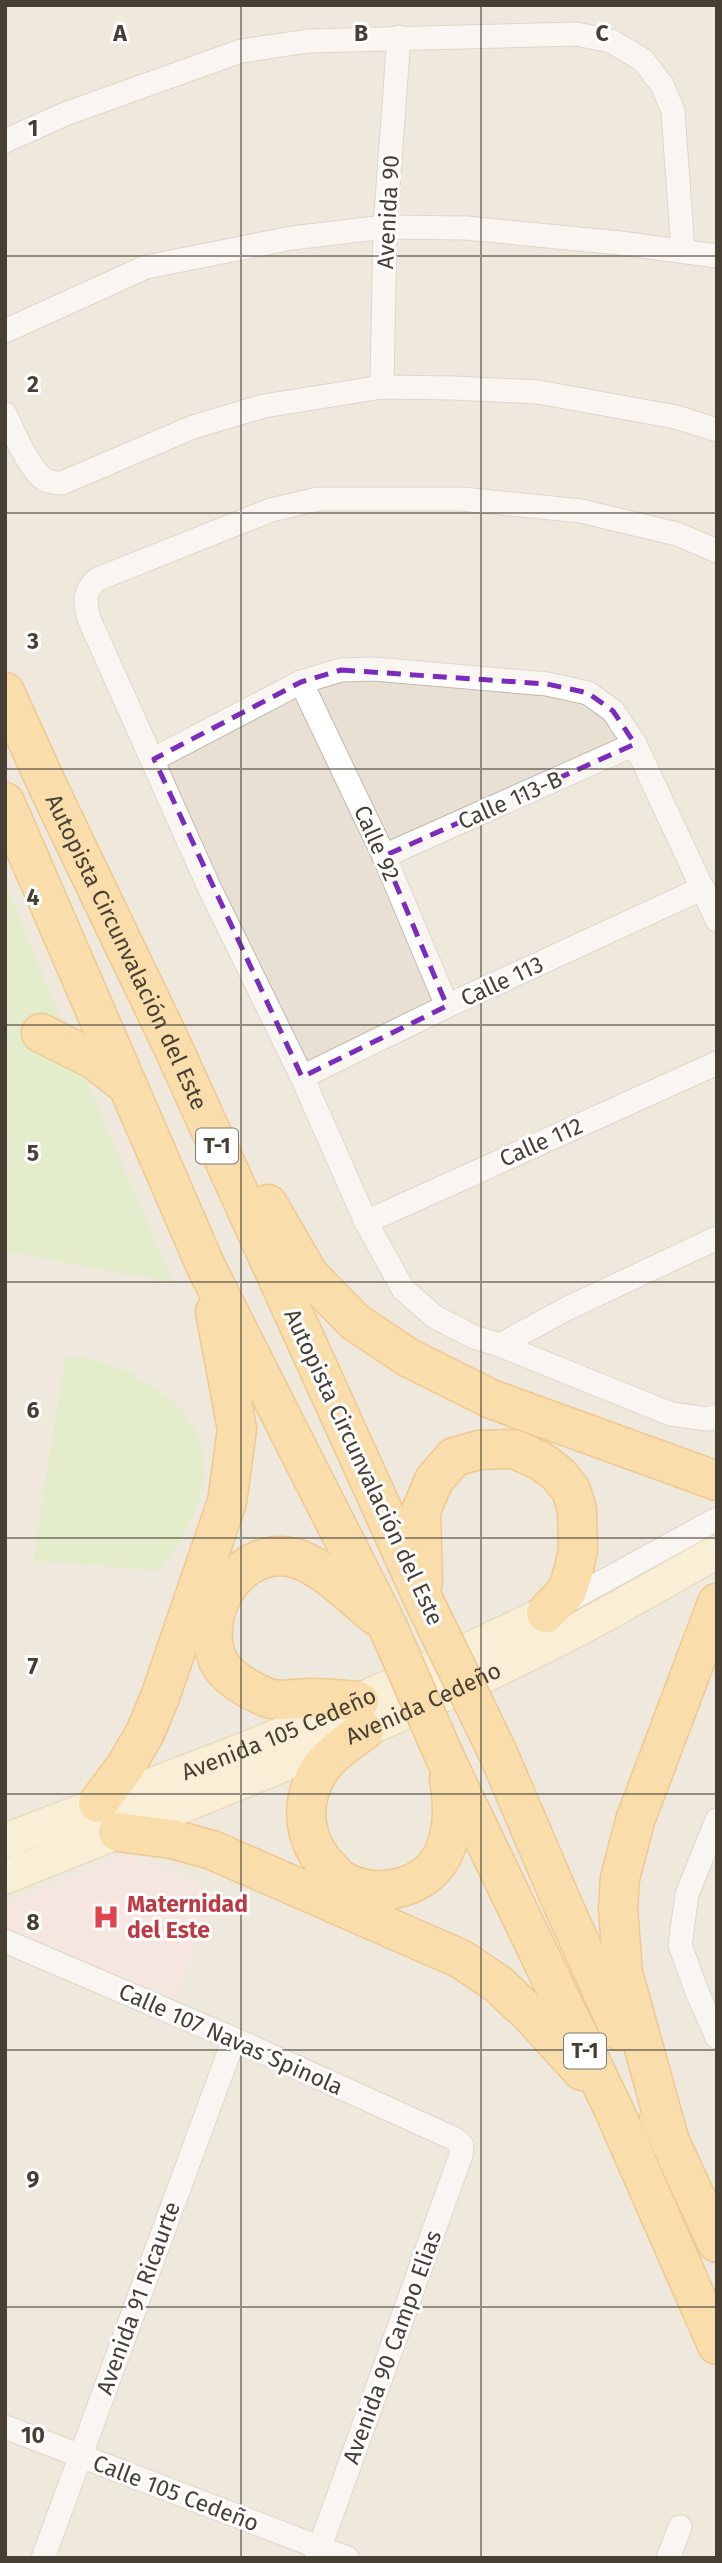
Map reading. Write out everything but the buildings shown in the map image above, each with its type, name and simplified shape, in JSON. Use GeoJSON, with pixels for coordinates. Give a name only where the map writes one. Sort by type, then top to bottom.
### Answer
{"type":"FeatureCollection","features":[{"type":"Feature","properties":{"kind":"highway","name":"Autopista Circunvalación del Este"},"geometry":{"type":"LineString","coordinates":[[5,692],[171,1043],[424,1601],[497,1751],[563,1905],[717,2243]]}},
{"type":"Feature","properties":{"kind":"highway","name":"Autopista Circunvalación del Este"},"geometry":{"type":"LineString","coordinates":[[5,802],[207,1269],[387,1625],[446,1760],[613,2108],[717,2345]]}},
{"type":"Feature","properties":{"kind":"highway"},"geometry":{"type":"LineString","coordinates":[[85,987],[74,1022],[62,1031],[41,1034],[93,1059],[128,1086]]}},
{"type":"Feature","properties":{"kind":"highway"},"geometry":{"type":"LineString","coordinates":[[171,1043],[213,1108],[309,1275],[355,1322],[409,1358],[491,1399],[714,1484]]}},
{"type":"Feature","properties":{"kind":"highway"},"geometry":{"type":"LineString","coordinates":[[207,1269],[237,1429],[227,1502],[165,1684],[145,1733],[125,1767],[108,1818],[212,1850],[461,1959],[498,1984],[531,2015],[613,2108]]}},
{"type":"Feature","properties":{"kind":"highway"},"geometry":{"type":"LineString","coordinates":[[424,1601],[421,1511],[434,1480],[454,1457],[480,1450],[514,1449],[541,1461],[558,1474],[571,1490],[578,1510],[578,1550],[574,1569],[566,1591],[546,1613]]}},
{"type":"Feature","properties":{"kind":"highway"},"geometry":{"type":"LineString","coordinates":[[387,1625],[317,1569],[303,1561],[278,1555],[251,1562],[226,1587],[215,1611],[212,1634],[219,1661],[233,1678],[254,1691],[272,1699],[311,1698],[361,1716],[339,1749],[317,1773],[306,1804],[307,1833],[318,1858],[342,1881],[373,1891],[403,1888],[428,1874],[446,1850],[453,1819],[446,1760]]}},
{"type":"Feature","properties":{"kind":"highway"},"geometry":{"type":"LineString","coordinates":[[670,2142],[623,1973],[618,1928],[620,1878],[635,1821],[717,1603]]}},
{"type":"Feature","properties":{"kind":"main road","name":"Avenida Cedeño"},"geometry":{"type":"LineString","coordinates":[[361,1716],[560,1639],[717,1552]]}},
{"type":"Feature","properties":{"kind":"main road","name":"Avenida 105 Cedeño"},"geometry":{"type":"LineString","coordinates":[[5,1877],[108,1818],[286,1732],[361,1716],[546,1613]]}},
{"type":"Feature","properties":{"kind":"main road","name":"Avenida 105 Cedeño"},"geometry":{"type":"LineString","coordinates":[[5,1841],[108,1818]]}},
{"type":"Feature","properties":{"kind":"street"},"geometry":{"type":"LineString","coordinates":[[5,141],[65,114],[241,51],[308,41],[576,34],[611,41],[643,60],[662,85],[673,111],[684,251]]}},
{"type":"Feature","properties":{"kind":"street","name":"Avenida 90"},"geometry":{"type":"LineString","coordinates":[[382,387],[385,227],[399,37]]}},
{"type":"Feature","properties":{"kind":"street"},"geometry":{"type":"LineString","coordinates":[[5,331],[146,267],[292,238],[385,227],[466,228],[717,256]]}},
{"type":"Feature","properties":{"kind":"street"},"geometry":{"type":"LineString","coordinates":[[5,414],[19,444],[41,477],[50,482],[62,483],[193,427],[264,406],[382,387],[538,392],[676,417],[717,430]]}},
{"type":"Feature","properties":{"kind":"street"},"geometry":{"type":"LineString","coordinates":[[717,551],[677,534],[581,511],[462,499],[318,499],[271,510],[98,579],[89,586],[85,597],[89,619],[154,759],[209,887],[302,1077],[366,1222],[403,1289],[435,1317],[474,1337],[671,1414],[708,1419],[717,1416]]}},
{"type":"Feature","properties":{"kind":"street"},"geometry":{"type":"LineString","coordinates":[[154,759],[301,682],[341,670],[374,669],[547,684],[588,693],[613,711],[635,744],[717,920]]}},
{"type":"Feature","properties":{"kind":"street","name":"Calle 92"},"geometry":{"type":"LineString","coordinates":[[301,682],[384,856],[447,1006]]}},
{"type":"Feature","properties":{"kind":"street","name":"Calle 113-B"},"geometry":{"type":"LineString","coordinates":[[384,856],[635,744]]}},
{"type":"Feature","properties":{"kind":"street","name":"Calle 113"},"geometry":{"type":"LineString","coordinates":[[302,1077],[447,1006],[703,888]]}},
{"type":"Feature","properties":{"kind":"street","name":"Calle 112"},"geometry":{"type":"LineString","coordinates":[[366,1222],[717,1063]]}},
{"type":"Feature","properties":{"kind":"street"},"geometry":{"type":"LineString","coordinates":[[500,1345],[566,1309],[717,1238]]}},
{"type":"Feature","properties":{"kind":"street"},"geometry":{"type":"LineString","coordinates":[[546,1613],[717,1519]]}},
{"type":"Feature","properties":{"kind":"street"},"geometry":{"type":"LineString","coordinates":[[717,1820],[687,1894],[680,1945],[717,2037]]}},
{"type":"Feature","properties":{"kind":"street","name":"Calle 107 Navas Spinola"},"geometry":{"type":"LineString","coordinates":[[5,1941],[234,2039],[455,2139]]}},
{"type":"Feature","properties":{"kind":"street","name":"Avenida 91 Ricaurte"},"geometry":{"type":"LineString","coordinates":[[43,2558],[234,2039]]}},
{"type":"Feature","properties":{"kind":"street","name":"Avenida 90 Campo Elias"},"geometry":{"type":"LineString","coordinates":[[318,2553],[461,2155],[462,2146],[455,2139]]}},
{"type":"Feature","properties":{"kind":"street","name":"Calle 105 Cedeño"},"geometry":{"type":"LineString","coordinates":[[5,2427],[318,2553],[347,2558]]}},
{"type":"Feature","properties":{"kind":"street"},"geometry":{"type":"LineString","coordinates":[[668,2558],[680,2527]]}},
{"type":"Feature","properties":{"kind":"highlighted area"},"geometry":{"type":"Polygon","coordinates":[[[341,670],[547,684],[588,693],[613,711],[635,744],[384,856],[447,1006],[302,1077],[154,759],[301,682],[341,670]]]}},
{"type":"Feature","properties":{"kind":"shaded area"},"geometry":{"type":"Polygon","coordinates":[[[5,5],[717,5],[717,2558],[5,2558],[5,5]]]}},
{"type":"Feature","properties":{"kind":"shaded area","name":"Maternidad del Este"},"geometry":{"type":"Polygon","coordinates":[[[125,1853],[216,1892],[174,2000],[5,1928],[5,1907],[125,1853]]]}},
{"type":"Feature","properties":{"kind":"green space"},"geometry":{"type":"Polygon","coordinates":[[[5,883],[90,1090],[174,1283],[5,1251],[5,883]]]}},
{"type":"Feature","properties":{"kind":"green space"},"geometry":{"type":"Polygon","coordinates":[[[79,1357],[115,1366],[145,1381],[174,1403],[196,1431],[205,1464],[201,1493],[184,1534],[160,1571],[33,1560],[65,1358],[79,1357]]]}},
{"type":"Feature","properties":{"kind":"place","name":"Maternidad del Este"},"geometry":{"type":"Point","coordinates":[106,1917]}}]}
